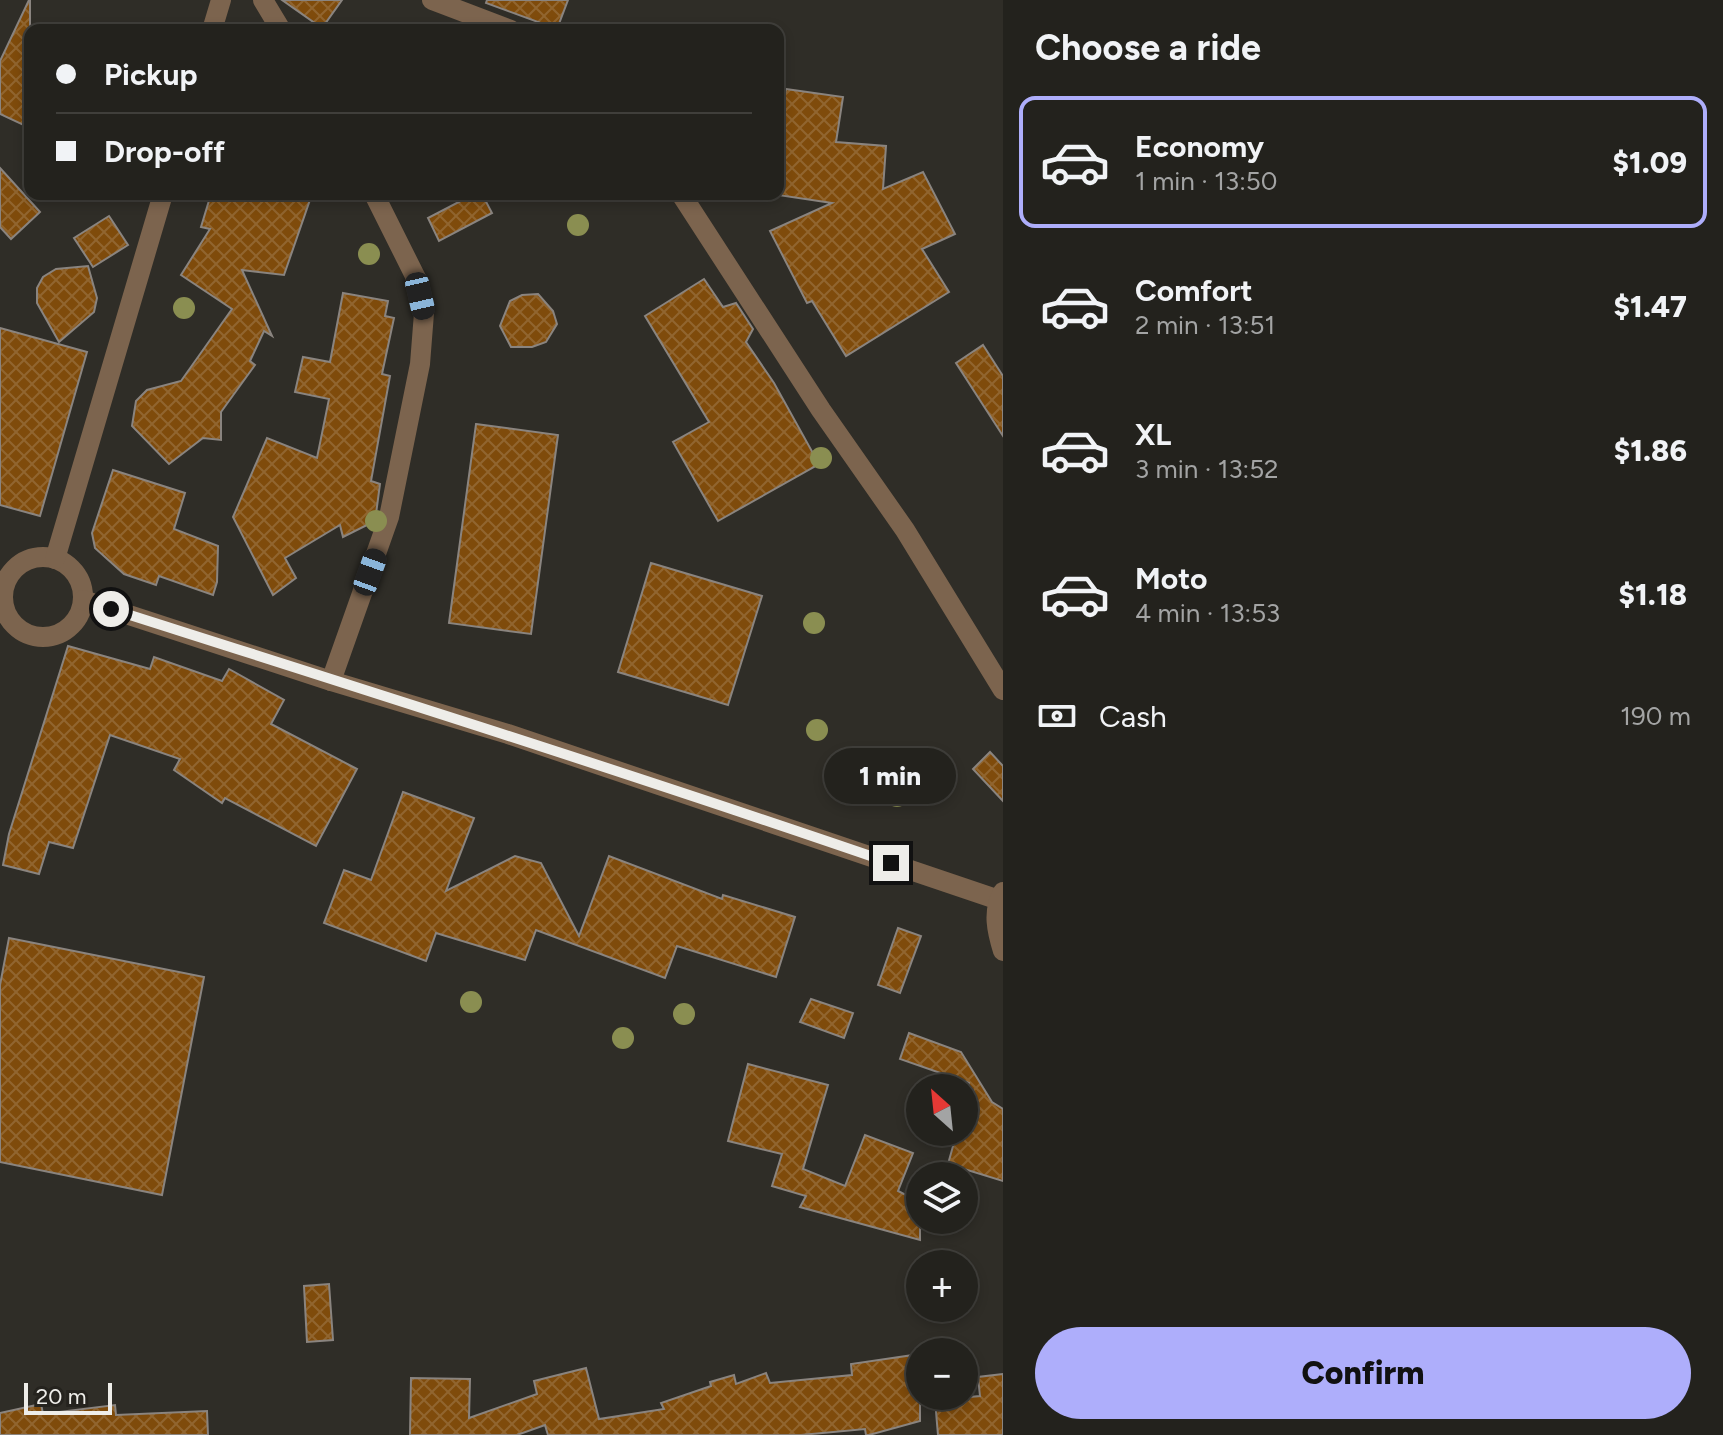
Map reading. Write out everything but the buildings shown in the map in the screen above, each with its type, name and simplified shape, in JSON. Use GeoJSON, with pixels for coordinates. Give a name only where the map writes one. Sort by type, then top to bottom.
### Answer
{"type":"FeatureCollection","features":[{"type":"Feature","properties":{"kind":"street"},"geometry":{"type":"LineString","coordinates":[[214,24],[221,0]]}},
{"type":"Feature","properties":{"kind":"street"},"geometry":{"type":"LineString","coordinates":[[263,0],[277,24]]}},
{"type":"Feature","properties":{"kind":"street"},"geometry":{"type":"LineString","coordinates":[[432,0],[495,24]]}},
{"type":"Feature","properties":{"kind":"street"},"geometry":{"type":"LineString","coordinates":[[55,559],[161,200]]}},
{"type":"Feature","properties":{"kind":"street"},"geometry":{"type":"LineString","coordinates":[[331,681],[389,517],[420,364],[424,313],[416,278],[377,200]]}},
{"type":"Feature","properties":{"kind":"street"},"geometry":{"type":"LineString","coordinates":[[685,200],[821,410],[905,530],[1003,690]]}},
{"type":"Feature","properties":{"kind":"street"},"geometry":{"type":"LineString","coordinates":[[41,557],[67,564],[82,586],[80,614],[60,634],[32,636],[19,629],[9,618],[4,605],[4,576],[29,560],[41,557]]}},
{"type":"Feature","properties":{"kind":"street"},"geometry":{"type":"LineString","coordinates":[[83,600],[331,681],[508,734],[1001,896],[996,926],[1003,951]]}},
{"type":"Feature","properties":{"kind":"route"},"geometry":{"type":"LineString","coordinates":[[111,609],[331,681],[508,734],[891,863]]}}]}
